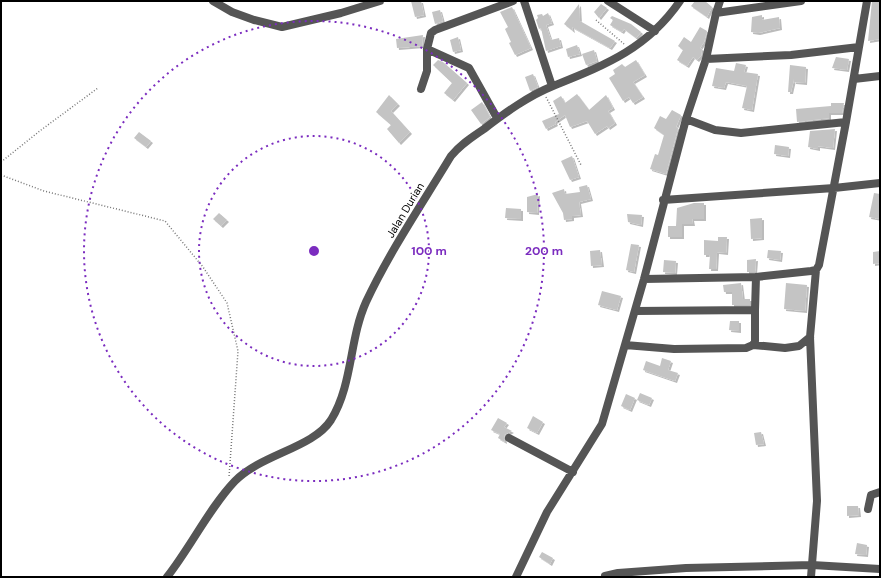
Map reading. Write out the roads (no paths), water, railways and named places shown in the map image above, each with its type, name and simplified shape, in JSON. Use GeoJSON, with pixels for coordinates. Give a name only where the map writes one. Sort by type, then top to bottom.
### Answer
{"type":"FeatureCollection","features":[{"type":"Feature","properties":{"kind":"street"},"geometry":{"type":"LineString","coordinates":[[213,1],[232,12],[254,20],[282,27],[341,13],[380,1]]}},
{"type":"Feature","properties":{"kind":"street"},"geometry":{"type":"LineString","coordinates":[[421,89],[427,71],[427,49],[431,34],[435,30],[514,1]]}},
{"type":"Feature","properties":{"kind":"street"},"geometry":{"type":"LineString","coordinates":[[524,1],[552,86]]}},
{"type":"Feature","properties":{"kind":"street"},"geometry":{"type":"LineString","coordinates":[[608,1],[655,31]]}},
{"type":"Feature","properties":{"kind":"street","name":"Jalan Durian"},"geometry":{"type":"LineString","coordinates":[[167,577],[236,480],[262,461],[315,437],[330,420],[342,394],[349,373],[357,330],[366,303],[398,242],[451,156],[464,142],[497,118],[552,86],[595,70],[631,50],[655,31],[680,1]]}},
{"type":"Feature","properties":{"kind":"street"},"geometry":{"type":"LineString","coordinates":[[516,577],[547,512],[602,424],[644,279],[686,119],[706,59],[720,1]]}},
{"type":"Feature","properties":{"kind":"street"},"geometry":{"type":"LineString","coordinates":[[716,13],[801,1]]}},
{"type":"Feature","properties":{"kind":"street"},"geometry":{"type":"LineString","coordinates":[[811,577],[817,501],[810,338],[816,270],[819,265],[834,188],[867,1]]}},
{"type":"Feature","properties":{"kind":"street"},"geometry":{"type":"LineString","coordinates":[[706,59],[791,56],[859,46]]}},
{"type":"Feature","properties":{"kind":"street"},"geometry":{"type":"LineString","coordinates":[[427,49],[469,68],[497,118]]}},
{"type":"Feature","properties":{"kind":"street"},"geometry":{"type":"LineString","coordinates":[[854,79],[880,76]]}},
{"type":"Feature","properties":{"kind":"street"},"geometry":{"type":"LineString","coordinates":[[686,119],[715,130],[741,133],[764,132],[794,126],[846,122]]}},
{"type":"Feature","properties":{"kind":"street"},"geometry":{"type":"LineString","coordinates":[[664,200],[834,188],[880,183]]}},
{"type":"Feature","properties":{"kind":"street"},"geometry":{"type":"LineString","coordinates":[[644,279],[756,277],[816,270]]}},
{"type":"Feature","properties":{"kind":"street"},"geometry":{"type":"LineString","coordinates":[[753,345],[755,333],[754,310],[756,277]]}},
{"type":"Feature","properties":{"kind":"street"},"geometry":{"type":"LineString","coordinates":[[635,311],[754,310]]}},
{"type":"Feature","properties":{"kind":"street"},"geometry":{"type":"LineString","coordinates":[[625,344],[641,348],[674,349],[746,348],[753,345],[785,348],[799,346],[810,338]]}},
{"type":"Feature","properties":{"kind":"street"},"geometry":{"type":"LineString","coordinates":[[509,438],[573,472]]}},
{"type":"Feature","properties":{"kind":"street"},"geometry":{"type":"LineString","coordinates":[[868,509],[871,495],[880,492]]}},
{"type":"Feature","properties":{"kind":"street"},"geometry":{"type":"LineString","coordinates":[[606,576],[618,573],[686,568],[812,565],[880,569]]}}]}
